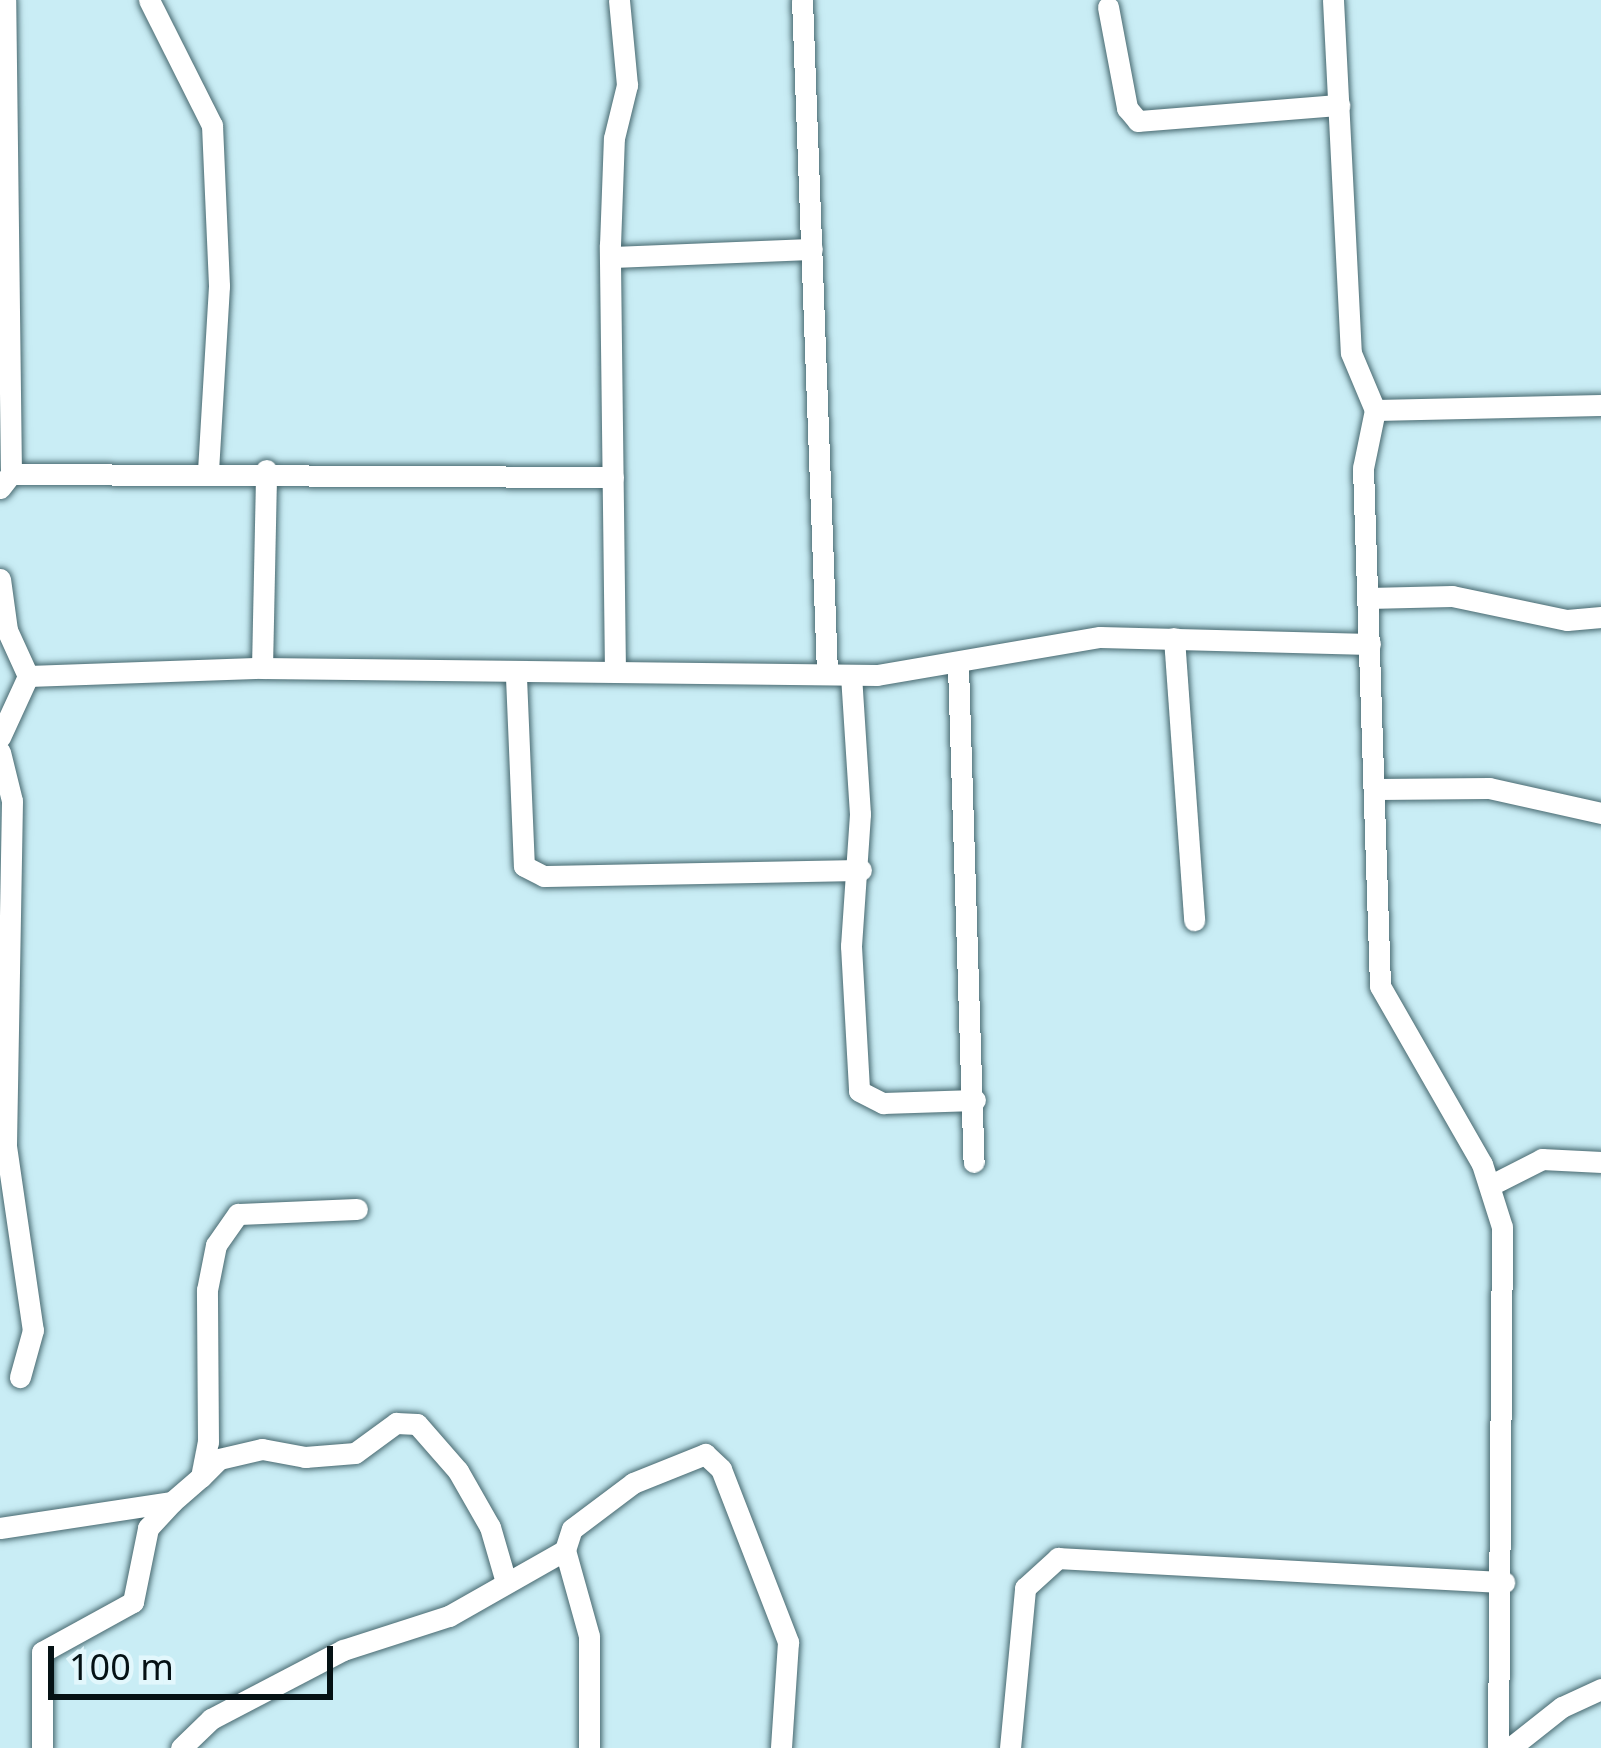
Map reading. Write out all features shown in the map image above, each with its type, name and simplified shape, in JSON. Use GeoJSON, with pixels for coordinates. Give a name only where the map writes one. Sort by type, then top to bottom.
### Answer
{"type":"FeatureCollection","features":[{"type":"Feature","properties":{"kind":"street"},"geometry":{"type":"LineString","coordinates":[[5,0],[5,468],[613,477]]}},
{"type":"Feature","properties":{"kind":"street"},"geometry":{"type":"LineString","coordinates":[[149,0],[212,125],[219,286],[208,470]]}},
{"type":"Feature","properties":{"kind":"street"},"geometry":{"type":"LineString","coordinates":[[615,672],[610,257],[614,138],[627,85],[619,0]]}},
{"type":"Feature","properties":{"kind":"street"},"geometry":{"type":"LineString","coordinates":[[802,0],[812,249],[839,674],[861,870],[850,946],[860,1091],[883,1103],[975,1100]]}},
{"type":"Feature","properties":{"kind":"street"},"geometry":{"type":"LineString","coordinates":[[1333,0],[1354,372],[1375,410],[1363,468],[1378,789],[1380,986],[1492,1184],[1502,1227],[1504,1582],[1498,1748]]}},
{"type":"Feature","properties":{"kind":"street"},"geometry":{"type":"LineString","coordinates":[[1108,7],[1127,108],[1138,121],[1339,105]]}},
{"type":"Feature","properties":{"kind":"street"},"geometry":{"type":"LineString","coordinates":[[610,257],[812,249]]}},
{"type":"Feature","properties":{"kind":"street"},"geometry":{"type":"LineString","coordinates":[[1375,410],[1601,406]]}},
{"type":"Feature","properties":{"kind":"street"},"geometry":{"type":"LineString","coordinates":[[262,668],[266,470]]}},
{"type":"Feature","properties":{"kind":"street"},"geometry":{"type":"LineString","coordinates":[[0,579],[7,630],[28,676],[0,737]]}},
{"type":"Feature","properties":{"kind":"street"},"geometry":{"type":"LineString","coordinates":[[1368,598],[1452,596],[1567,620],[1601,617]]}},
{"type":"Feature","properties":{"kind":"street"},"geometry":{"type":"LineString","coordinates":[[28,676],[262,668],[516,677],[615,672],[839,674],[958,666],[1100,637],[1370,644]]}},
{"type":"Feature","properties":{"kind":"street"},"geometry":{"type":"LineString","coordinates":[[1174,638],[1194,920]]}},
{"type":"Feature","properties":{"kind":"street"},"geometry":{"type":"LineString","coordinates":[[958,666],[974,1162]]}},
{"type":"Feature","properties":{"kind":"street"},"geometry":{"type":"LineString","coordinates":[[516,677],[524,866],[544,876],[861,870]]}},
{"type":"Feature","properties":{"kind":"street"},"geometry":{"type":"LineString","coordinates":[[0,752],[12,801],[6,1146],[33,1330],[20,1377]]}},
{"type":"Feature","properties":{"kind":"street"},"geometry":{"type":"LineString","coordinates":[[1378,789],[1489,788],[1601,813]]}},
{"type":"Feature","properties":{"kind":"street"},"geometry":{"type":"LineString","coordinates":[[1492,1184],[1542,1159],[1601,1162]]}},
{"type":"Feature","properties":{"kind":"street"},"geometry":{"type":"LineString","coordinates":[[201,1477],[208,1442],[207,1290],[216,1245],[238,1214],[357,1209]]}},
{"type":"Feature","properties":{"kind":"street"},"geometry":{"type":"LineString","coordinates":[[42,1748],[42,1652],[133,1602],[148,1528],[219,1459],[262,1449],[305,1457],[355,1453],[396,1423],[418,1424],[458,1471],[490,1527],[506,1582]]}},
{"type":"Feature","properties":{"kind":"street"},"geometry":{"type":"LineString","coordinates":[[589,1748],[589,1636],[565,1550],[572,1529],[604,1503],[705,1454],[721,1469],[788,1642],[781,1748]]}},
{"type":"Feature","properties":{"kind":"street"},"geometry":{"type":"LineString","coordinates":[[0,1528],[172,1502]]}},
{"type":"Feature","properties":{"kind":"street"},"geometry":{"type":"LineString","coordinates":[[181,1748],[211,1718],[343,1650],[449,1616],[565,1550]]}},
{"type":"Feature","properties":{"kind":"street"},"geometry":{"type":"LineString","coordinates":[[1010,1748],[1025,1588],[1058,1558],[1504,1582]]}},
{"type":"Feature","properties":{"kind":"street"},"geometry":{"type":"LineString","coordinates":[[1510,1748],[1562,1707],[1601,1689]]}}]}
